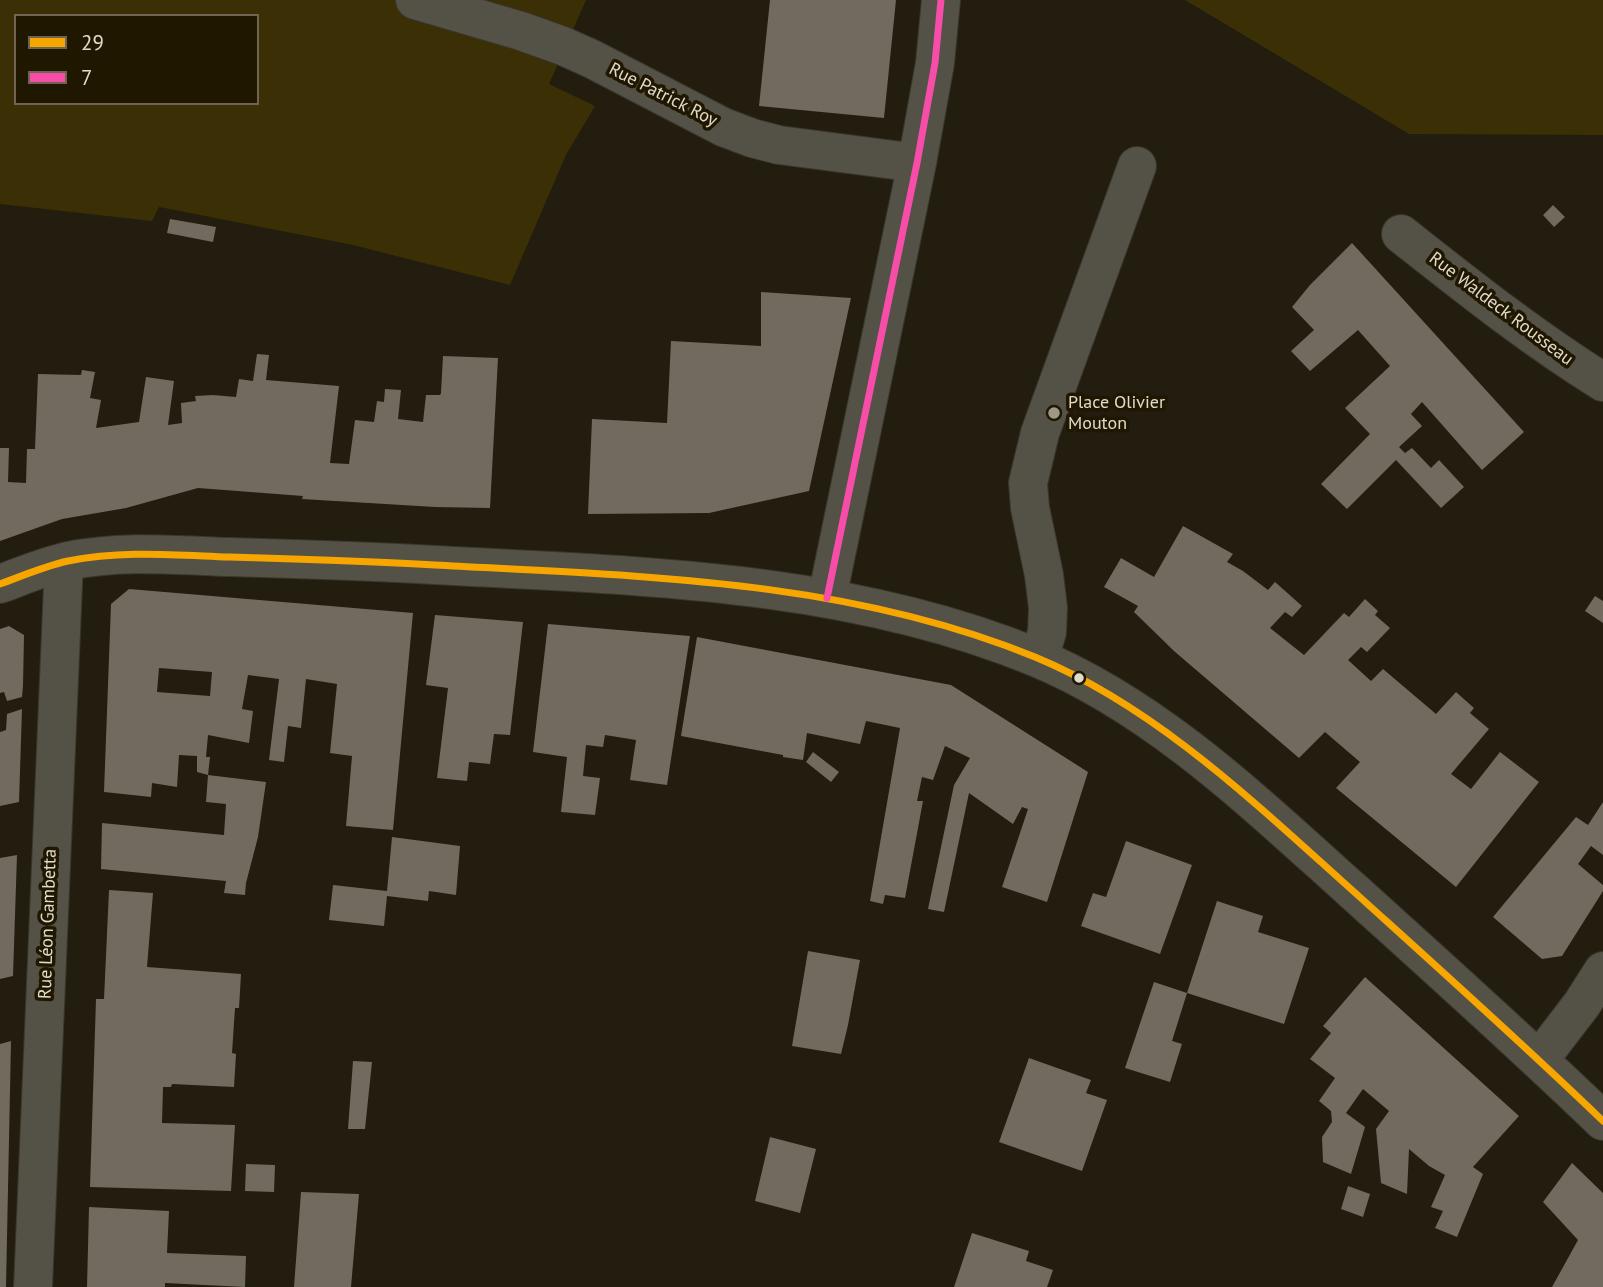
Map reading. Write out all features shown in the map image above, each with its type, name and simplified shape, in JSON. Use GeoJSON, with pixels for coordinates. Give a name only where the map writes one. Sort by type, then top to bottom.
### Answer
{"type":"FeatureCollection","features":[{"type":"Feature","properties":{"kind":"street","name":"Rue Patrick Roy"},"geometry":{"type":"LineString","coordinates":[[415,0],[563,46],[723,127],[752,138],[779,145],[917,163]]}},
{"type":"Feature","properties":{"kind":"street"},"geometry":{"type":"LineString","coordinates":[[827,598],[917,163],[935,63],[941,0]]}},
{"type":"Feature","properties":{"kind":"street"},"geometry":{"type":"LineString","coordinates":[[1039,659],[1047,632],[1048,608],[1028,483],[1040,433],[1137,166]]}},
{"type":"Feature","properties":{"kind":"street","name":"Rue Waldeck Rousseau"},"geometry":{"type":"LineString","coordinates":[[1401,234],[1545,346],[1603,382]]}},
{"type":"Feature","properties":{"kind":"street"},"geometry":{"type":"LineString","coordinates":[[0,584],[64,562],[129,554],[384,562],[679,579],[827,598],[912,616],[1002,644],[1077,677],[1117,699],[1186,747],[1259,807],[1603,1121]]}},
{"type":"Feature","properties":{"kind":"street","name":"Rue Léon Gambetta"},"geometry":{"type":"LineString","coordinates":[[33,1287],[64,562]]}},
{"type":"Feature","properties":{"kind":"street"},"geometry":{"type":"LineString","coordinates":[[1539,1060],[1603,971]]}},
{"type":"Feature","properties":{"kind":"shaded area"},"geometry":{"type":"Polygon","coordinates":[[[0,0],[586,0],[549,84],[595,106],[566,155],[510,285],[353,245],[159,207],[152,221],[0,204],[0,0]]]}},
{"type":"Feature","properties":{"kind":"shaded area"},"geometry":{"type":"Polygon","coordinates":[[[1185,0],[1603,0],[1603,135],[1409,134],[1185,0]]]}},
{"type":"Feature","properties":{"kind":"building"},"geometry":{"type":"Polygon","coordinates":[[[770,0],[896,0],[884,118],[759,106],[770,0]]]}},
{"type":"Feature","properties":{"kind":"building"},"geometry":{"type":"Polygon","coordinates":[[[1553,205],[1565,217],[1554,227],[1543,215],[1553,205]]]}},
{"type":"Feature","properties":{"kind":"building"},"geometry":{"type":"Polygon","coordinates":[[[170,219],[216,227],[213,242],[167,233],[170,219]]]}},
{"type":"Feature","properties":{"kind":"building"},"geometry":{"type":"Polygon","coordinates":[[[1352,243],[1524,432],[1482,470],[1422,402],[1411,414],[1422,426],[1399,447],[1405,453],[1412,448],[1431,468],[1439,460],[1464,487],[1441,508],[1396,460],[1347,509],[1321,484],[1370,434],[1345,408],[1390,366],[1358,330],[1310,371],[1291,351],[1314,330],[1292,307],[1352,243]]]}},
{"type":"Feature","properties":{"kind":"building"},"geometry":{"type":"Polygon","coordinates":[[[761,292],[851,298],[809,491],[709,513],[588,514],[592,419],[667,423],[671,341],[761,346],[761,292]]]}},
{"type":"Feature","properties":{"kind":"building"},"geometry":{"type":"Polygon","coordinates":[[[257,354],[269,355],[266,380],[339,386],[330,463],[349,464],[355,420],[374,422],[377,401],[384,402],[385,389],[401,390],[398,419],[423,422],[426,395],[441,393],[443,356],[498,358],[490,508],[302,499],[303,496],[198,488],[126,508],[62,519],[0,541],[0,448],[9,448],[8,482],[26,483],[27,449],[35,449],[38,374],[81,375],[82,370],[95,372],[90,398],[101,400],[96,428],[139,422],[146,377],[174,381],[168,425],[182,423],[181,403],[196,401],[195,396],[236,397],[239,379],[253,381],[257,354]]]}},
{"type":"Feature","properties":{"kind":"building"},"geometry":{"type":"Polygon","coordinates":[[[1183,526],[1233,554],[1227,562],[1268,590],[1275,582],[1302,606],[1292,617],[1285,612],[1270,628],[1304,655],[1344,613],[1349,617],[1365,599],[1378,611],[1375,615],[1390,628],[1367,652],[1361,647],[1348,660],[1371,681],[1383,669],[1436,714],[1456,692],[1474,708],[1470,713],[1489,729],[1451,774],[1471,789],[1500,752],[1539,782],[1456,887],[1336,788],[1360,762],[1325,732],[1299,758],[1174,651],[1134,612],[1138,606],[1104,587],[1121,558],[1154,577],[1183,526]]]}},
{"type":"Feature","properties":{"kind":"building"},"geometry":{"type":"Polygon","coordinates":[[[129,589],[413,613],[393,830],[346,826],[352,756],[330,753],[337,684],[306,679],[301,728],[288,726],[284,762],[269,760],[279,679],[248,675],[242,709],[253,711],[249,743],[208,735],[208,775],[197,772],[197,756],[179,755],[177,787],[152,783],[151,797],[104,792],[111,604],[129,589]],[[159,668],[157,692],[210,696],[212,672],[159,668]]]}},
{"type":"Feature","properties":{"kind":"building"},"geometry":{"type":"Polygon","coordinates":[[[1595,596],[1603,601],[1603,623],[1585,611],[1595,596]]]}},
{"type":"Feature","properties":{"kind":"building"},"geometry":{"type":"Polygon","coordinates":[[[435,615],[523,622],[510,735],[494,734],[490,764],[469,762],[467,781],[437,778],[448,688],[426,685],[435,615]]]}},
{"type":"Feature","properties":{"kind":"building"},"geometry":{"type":"Polygon","coordinates":[[[548,624],[690,636],[667,785],[630,780],[636,740],[605,735],[603,747],[586,745],[583,776],[600,778],[595,815],[561,812],[567,757],[533,752],[548,624]]]}},
{"type":"Feature","properties":{"kind":"building"},"geometry":{"type":"Polygon","coordinates":[[[9,626],[24,635],[23,686],[22,697],[7,701],[4,692],[0,693],[0,629],[9,626]]]}},
{"type":"Feature","properties":{"kind":"building"},"geometry":{"type":"Polygon","coordinates":[[[697,637],[951,685],[1088,772],[1047,902],[1002,887],[1028,809],[1022,807],[1013,824],[969,793],[944,912],[928,909],[954,785],[970,758],[945,746],[933,780],[922,777],[917,801],[923,801],[905,898],[885,895],[883,904],[870,901],[900,728],[866,721],[860,744],[807,733],[803,760],[681,736],[697,637]]]}},
{"type":"Feature","properties":{"kind":"building"},"geometry":{"type":"Polygon","coordinates":[[[22,709],[19,802],[0,806],[0,732],[6,730],[7,714],[22,709]]]}},
{"type":"Feature","properties":{"kind":"building"},"geometry":{"type":"Polygon","coordinates":[[[813,752],[839,772],[831,782],[806,762],[813,752]]]}},
{"type":"Feature","properties":{"kind":"building"},"geometry":{"type":"Polygon","coordinates":[[[208,775],[266,782],[258,837],[245,895],[224,893],[226,881],[101,869],[102,823],[224,835],[226,804],[206,802],[208,775]]]}},
{"type":"Feature","properties":{"kind":"building"},"geometry":{"type":"Polygon","coordinates":[[[1603,802],[1603,855],[1591,846],[1578,864],[1603,885],[1603,891],[1562,956],[1542,959],[1493,917],[1576,817],[1588,825],[1603,802]]]}},
{"type":"Feature","properties":{"kind":"building"},"geometry":{"type":"Polygon","coordinates":[[[392,837],[460,846],[456,895],[429,891],[428,901],[387,896],[384,926],[329,920],[333,885],[387,891],[392,837]]]}},
{"type":"Feature","properties":{"kind":"building"},"geometry":{"type":"Polygon","coordinates":[[[1126,841],[1192,865],[1160,954],[1081,926],[1093,893],[1106,897],[1126,841]]]}},
{"type":"Feature","properties":{"kind":"building"},"geometry":{"type":"Polygon","coordinates":[[[17,855],[13,976],[0,979],[0,858],[17,855]]]}},
{"type":"Feature","properties":{"kind":"building"},"geometry":{"type":"Polygon","coordinates":[[[109,890],[153,893],[147,967],[241,974],[239,1008],[235,1008],[232,1053],[236,1054],[234,1087],[172,1084],[171,1087],[163,1087],[162,1123],[235,1125],[231,1191],[90,1187],[96,999],[104,999],[109,890]]]}},
{"type":"Feature","properties":{"kind":"building"},"geometry":{"type":"Polygon","coordinates":[[[1217,901],[1263,916],[1258,932],[1309,948],[1284,1024],[1187,993],[1217,901]]]}},
{"type":"Feature","properties":{"kind":"building"},"geometry":{"type":"Polygon","coordinates":[[[808,951],[860,960],[841,1054],[792,1046],[808,951]]]}},
{"type":"Feature","properties":{"kind":"building"},"geometry":{"type":"Polygon","coordinates":[[[1365,977],[1519,1116],[1473,1167],[1483,1174],[1457,1237],[1435,1228],[1443,1211],[1431,1207],[1445,1175],[1409,1149],[1407,1194],[1381,1183],[1376,1129],[1389,1111],[1363,1089],[1346,1113],[1365,1127],[1351,1174],[1323,1162],[1322,1137],[1332,1122],[1331,1111],[1319,1101],[1335,1078],[1310,1059],[1331,1033],[1323,1026],[1365,977]]]}},
{"type":"Feature","properties":{"kind":"building"},"geometry":{"type":"Polygon","coordinates":[[[1154,982],[1187,993],[1172,1041],[1182,1044],[1170,1082],[1125,1068],[1154,982]]]}},
{"type":"Feature","properties":{"kind":"building"},"geometry":{"type":"Polygon","coordinates":[[[11,1041],[6,1287],[0,1287],[0,1044],[11,1041]]]}},
{"type":"Feature","properties":{"kind":"building"},"geometry":{"type":"Polygon","coordinates":[[[1029,1058],[1091,1080],[1086,1093],[1107,1100],[1082,1171],[999,1142],[1029,1058]]]}},
{"type":"Feature","properties":{"kind":"building"},"geometry":{"type":"Polygon","coordinates":[[[353,1061],[372,1062],[365,1129],[348,1129],[353,1061]]]}},
{"type":"Feature","properties":{"kind":"building"},"geometry":{"type":"Polygon","coordinates":[[[770,1137],[816,1149],[800,1213],[755,1201],[770,1137]]]}},
{"type":"Feature","properties":{"kind":"building"},"geometry":{"type":"Polygon","coordinates":[[[1572,1163],[1603,1193],[1603,1287],[1552,1287],[1578,1240],[1543,1202],[1572,1163]]]}},
{"type":"Feature","properties":{"kind":"building"},"geometry":{"type":"Polygon","coordinates":[[[246,1164],[275,1165],[274,1192],[245,1191],[246,1164]]]}},
{"type":"Feature","properties":{"kind":"building"},"geometry":{"type":"Polygon","coordinates":[[[1348,1186],[1370,1194],[1363,1217],[1341,1209],[1348,1186]]]}},
{"type":"Feature","properties":{"kind":"building"},"geometry":{"type":"Polygon","coordinates":[[[301,1192],[359,1194],[351,1287],[294,1287],[301,1192]]]}},
{"type":"Feature","properties":{"kind":"building"},"geometry":{"type":"Polygon","coordinates":[[[89,1207],[169,1211],[167,1253],[246,1256],[245,1287],[165,1283],[165,1287],[87,1287],[89,1207]]]}},
{"type":"Feature","properties":{"kind":"building"},"geometry":{"type":"Polygon","coordinates":[[[972,1233],[1029,1251],[1026,1261],[1053,1270],[1047,1287],[954,1287],[972,1233]]]}},
{"type":"Feature","properties":{"kind":"transit line","name":"7"},"geometry":{"type":"LineString","coordinates":[[827,598],[917,163],[935,63],[941,0]]}},
{"type":"Feature","properties":{"kind":"transit line","name":"29"},"geometry":{"type":"LineString","coordinates":[[0,584],[68,561],[128,554],[409,564],[664,578],[740,586],[890,611],[963,631],[1035,657],[1079,678],[1122,702],[1203,760],[1279,824],[1603,1121]]}},
{"type":"Feature","properties":{"kind":"place","name":"Place Olivier Mouton"},"geometry":{"type":"Point","coordinates":[1054,413]}}]}
